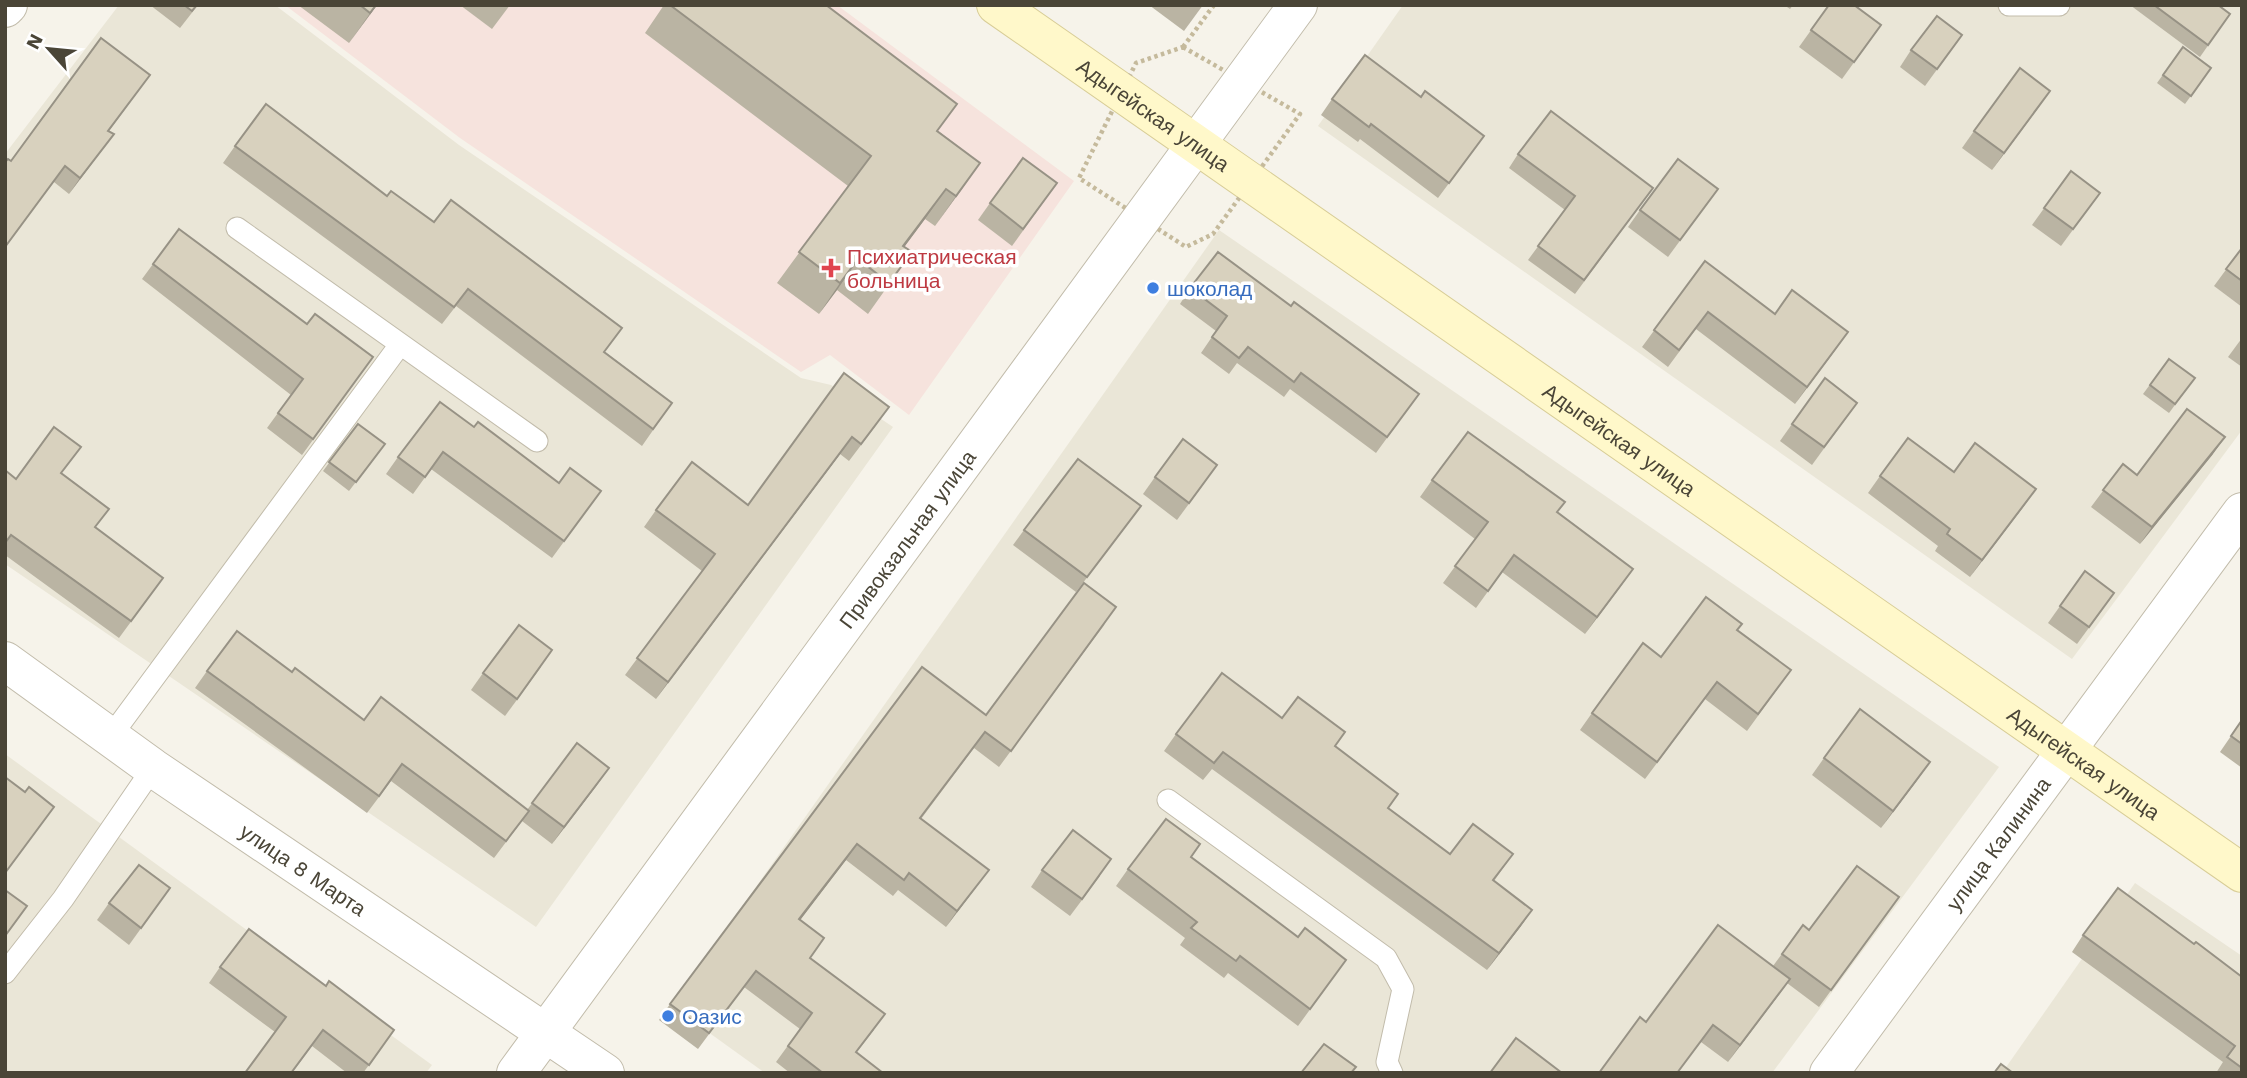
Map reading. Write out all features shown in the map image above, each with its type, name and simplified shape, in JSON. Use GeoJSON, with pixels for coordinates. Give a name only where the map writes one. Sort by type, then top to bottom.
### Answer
{"type":"FeatureCollection","features":[{"type":"Feature","properties":{"kind":"main road","name":"Адыгейская улица"},"geometry":{"type":"LineString","coordinates":[[996,5],[1196,141],[2242,873]]}},
{"type":"Feature","properties":{"kind":"street","name":"Привокзальная улица"},"geometry":{"type":"LineString","coordinates":[[516,1073],[1298,5]]}},
{"type":"Feature","properties":{"kind":"street","name":"улица Калинина"},"geometry":{"type":"LineString","coordinates":[[1829,1073],[2242,512]]}},
{"type":"Feature","properties":{"kind":"street","name":"улица 8 Марта"},"geometry":{"type":"LineString","coordinates":[[5,661],[153,768],[605,1073]]}},
{"type":"Feature","properties":{"kind":"lane"},"geometry":{"type":"LineString","coordinates":[[2008,5],[2059,5]]}},
{"type":"Feature","properties":{"kind":"lane"},"geometry":{"type":"LineString","coordinates":[[237,228],[537,442]]}},
{"type":"Feature","properties":{"kind":"lane"},"geometry":{"type":"LineString","coordinates":[[111,736],[399,346]]}},
{"type":"Feature","properties":{"kind":"lane"},"geometry":{"type":"LineString","coordinates":[[5,973],[63,899],[153,768]]}},
{"type":"Feature","properties":{"kind":"lane"},"geometry":{"type":"LineString","coordinates":[[1168,800],[1386,958],[1403,989],[1387,1062],[1392,1073]]}},
{"type":"Feature","properties":{"kind":"path"},"geometry":{"type":"LineString","coordinates":[[1183,47],[1214,5]]}},
{"type":"Feature","properties":{"kind":"shaded area"},"geometry":{"type":"Polygon","coordinates":[[[119,5],[275,5],[459,145],[801,378],[831,385],[893,427],[536,927],[5,564],[5,154],[119,5]]]}},
{"type":"Feature","properties":{"kind":"shaded area","name":"Психиатрическая больница"},"geometry":{"type":"Polygon","coordinates":[[[285,5],[837,5],[1074,181],[909,415],[830,355],[801,372],[460,138],[285,5]]]}},
{"type":"Feature","properties":{"kind":"shaded area"},"geometry":{"type":"Polygon","coordinates":[[[1403,5],[2242,5],[2242,430],[2072,659],[1318,126],[1403,5]]]}},
{"type":"Feature","properties":{"kind":"shaded area"},"geometry":{"type":"Polygon","coordinates":[[[1219,230],[1999,767],[1772,1073],[765,1073],[672,1006],[1219,230]]]}},
{"type":"Feature","properties":{"kind":"shaded area"},"geometry":{"type":"Polygon","coordinates":[[[5,754],[432,1065],[426,1073],[5,1073],[5,754]]]}},
{"type":"Feature","properties":{"kind":"shaded area"},"geometry":{"type":"Polygon","coordinates":[[[2135,883],[2242,956],[2242,1073],[2002,1073],[2135,883]]]}},
{"type":"Feature","properties":{"kind":"building"},"geometry":{"type":"Polygon","coordinates":[[[184,5],[197,5],[192,11],[184,5]]]}},
{"type":"Feature","properties":{"kind":"building"},"geometry":{"type":"Polygon","coordinates":[[[360,5],[376,5],[370,13],[360,5]]]}},
{"type":"Feature","properties":{"kind":"building"},"geometry":{"type":"Polygon","coordinates":[[[670,5],[826,5],[957,104],[937,131],[980,163],[956,196],[946,189],[903,246],[912,252],[889,283],[858,259],[840,283],[799,252],[871,156],[670,5]]]}},
{"type":"Feature","properties":{"kind":"building"},"geometry":{"type":"Polygon","coordinates":[[[1829,5],[1854,5],[1881,25],[1854,62],[1811,30],[1829,5]]]}},
{"type":"Feature","properties":{"kind":"building"},"geometry":{"type":"Polygon","coordinates":[[[2154,5],[2218,5],[2230,14],[2208,45],[2154,5]]]}},
{"type":"Feature","properties":{"kind":"building"},"geometry":{"type":"Polygon","coordinates":[[[1937,16],[1962,35],[1937,69],[1911,50],[1937,16]]]}},
{"type":"Feature","properties":{"kind":"building"},"geometry":{"type":"Polygon","coordinates":[[[101,38],[150,75],[108,131],[114,134],[80,178],[65,166],[5,247],[5,162],[8,159],[11,161],[101,38]]]}},
{"type":"Feature","properties":{"kind":"building"},"geometry":{"type":"Polygon","coordinates":[[[2183,47],[2211,68],[2191,96],[2163,75],[2183,47]]]}},
{"type":"Feature","properties":{"kind":"building"},"geometry":{"type":"Polygon","coordinates":[[[1365,55],[1421,97],[1425,91],[1484,136],[1449,183],[1371,124],[1369,127],[1332,99],[1365,55]]]}},
{"type":"Feature","properties":{"kind":"building"},"geometry":{"type":"Polygon","coordinates":[[[2020,68],[2050,91],[2004,153],[1974,131],[2020,68]]]}},
{"type":"Feature","properties":{"kind":"building"},"geometry":{"type":"Polygon","coordinates":[[[266,104],[387,196],[391,191],[434,222],[451,200],[622,328],[604,352],[672,403],[653,429],[468,289],[454,307],[235,146],[266,104]]]}},
{"type":"Feature","properties":{"kind":"building"},"geometry":{"type":"Polygon","coordinates":[[[1551,111],[1653,188],[1584,280],[1538,246],[1575,196],[1518,154],[1551,111]]]}},
{"type":"Feature","properties":{"kind":"building"},"geometry":{"type":"Polygon","coordinates":[[[1023,158],[1057,183],[1023,229],[990,203],[1023,158]]]}},
{"type":"Feature","properties":{"kind":"building"},"geometry":{"type":"Polygon","coordinates":[[[1678,159],[1718,189],[1680,240],[1640,210],[1678,159]]]}},
{"type":"Feature","properties":{"kind":"building"},"geometry":{"type":"Polygon","coordinates":[[[2071,171],[2100,193],[2073,229],[2044,208],[2071,171]]]}},
{"type":"Feature","properties":{"kind":"building"},"geometry":{"type":"Polygon","coordinates":[[[179,229],[307,324],[315,314],[373,357],[313,439],[278,413],[303,379],[153,264],[179,229]]]}},
{"type":"Feature","properties":{"kind":"building"},"geometry":{"type":"Polygon","coordinates":[[[2242,248],[2242,281],[2226,269],[2242,248]]]}},
{"type":"Feature","properties":{"kind":"building"},"geometry":{"type":"Polygon","coordinates":[[[1218,252],[1291,306],[1294,302],[1419,394],[1387,437],[1301,373],[1294,382],[1248,347],[1239,358],[1212,337],[1227,316],[1190,288],[1218,252]]]}},
{"type":"Feature","properties":{"kind":"building"},"geometry":{"type":"Polygon","coordinates":[[[1705,261],[1775,314],[1792,290],[1848,332],[1807,387],[1708,312],[1679,350],[1654,330],[1705,261]]]}},
{"type":"Feature","properties":{"kind":"building"},"geometry":{"type":"Polygon","coordinates":[[[2169,359],[2195,378],[2175,404],[2150,385],[2169,359]]]}},
{"type":"Feature","properties":{"kind":"building"},"geometry":{"type":"Polygon","coordinates":[[[844,373],[889,407],[861,444],[852,437],[668,682],[637,658],[715,554],[656,510],[692,462],[748,505],[844,373]]]}},
{"type":"Feature","properties":{"kind":"building"},"geometry":{"type":"Polygon","coordinates":[[[1825,378],[1857,403],[1824,447],[1792,424],[1825,378]]]}},
{"type":"Feature","properties":{"kind":"building"},"geometry":{"type":"Polygon","coordinates":[[[440,402],[474,427],[478,422],[559,483],[570,468],[601,491],[564,541],[443,452],[425,477],[398,457],[440,402]]]}},
{"type":"Feature","properties":{"kind":"building"},"geometry":{"type":"Polygon","coordinates":[[[2187,409],[2225,437],[2152,527],[2103,490],[2123,464],[2137,475],[2187,409]]]}},
{"type":"Feature","properties":{"kind":"building"},"geometry":{"type":"Polygon","coordinates":[[[358,424],[385,444],[356,482],[329,462],[358,424]]]}},
{"type":"Feature","properties":{"kind":"building"},"geometry":{"type":"Polygon","coordinates":[[[54,427],[81,447],[61,473],[109,509],[95,527],[163,578],[131,621],[11,535],[5,543],[5,470],[16,479],[54,427]]]}},
{"type":"Feature","properties":{"kind":"building"},"geometry":{"type":"Polygon","coordinates":[[[1468,432],[1565,502],[1557,512],[1633,569],[1597,617],[1514,555],[1488,591],[1455,566],[1488,522],[1432,480],[1468,432]]]}},
{"type":"Feature","properties":{"kind":"building"},"geometry":{"type":"Polygon","coordinates":[[[1908,438],[1954,472],[1975,443],[2036,489],[1982,560],[1947,534],[1950,529],[1880,476],[1908,438]]]}},
{"type":"Feature","properties":{"kind":"building"},"geometry":{"type":"Polygon","coordinates":[[[1183,439],[1217,465],[1189,503],[1155,477],[1183,439]]]}},
{"type":"Feature","properties":{"kind":"building"},"geometry":{"type":"Polygon","coordinates":[[[1078,459],[1141,506],[1087,577],[1024,530],[1078,459]]]}},
{"type":"Feature","properties":{"kind":"building"},"geometry":{"type":"Polygon","coordinates":[[[2085,571],[2114,593],[2089,627],[2060,606],[2085,571]]]}},
{"type":"Feature","properties":{"kind":"building"},"geometry":{"type":"Polygon","coordinates":[[[1084,583],[1116,607],[1011,751],[985,732],[920,818],[989,870],[957,911],[909,873],[904,880],[857,844],[799,919],[824,938],[810,958],[885,1014],[856,1052],[883,1073],[823,1073],[788,1046],[812,1013],[756,971],[709,1033],[670,1004],[922,667],[986,715],[1084,583]]]}},
{"type":"Feature","properties":{"kind":"building"},"geometry":{"type":"Polygon","coordinates":[[[1706,597],[1742,624],[1737,630],[1791,670],[1758,714],[1717,682],[1657,762],[1592,713],[1643,643],[1661,657],[1706,597]]]}},
{"type":"Feature","properties":{"kind":"building"},"geometry":{"type":"Polygon","coordinates":[[[519,625],[552,650],[517,699],[483,673],[519,625]]]}},
{"type":"Feature","properties":{"kind":"building"},"geometry":{"type":"Polygon","coordinates":[[[237,631],[292,672],[295,668],[364,720],[381,697],[529,811],[506,841],[402,764],[379,796],[207,671],[237,631]]]}},
{"type":"Feature","properties":{"kind":"building"},"geometry":{"type":"Polygon","coordinates":[[[1222,673],[1282,718],[1298,697],[1345,732],[1335,746],[1398,794],[1388,808],[1450,854],[1473,824],[1513,854],[1493,880],[1532,910],[1499,953],[1223,752],[1214,763],[1176,734],[1222,673]]]}},
{"type":"Feature","properties":{"kind":"building"},"geometry":{"type":"Polygon","coordinates":[[[1860,709],[1930,762],[1893,811],[1824,758],[1860,709]]]}},
{"type":"Feature","properties":{"kind":"building"},"geometry":{"type":"Polygon","coordinates":[[[2242,720],[2242,744],[2231,736],[2242,720]]]}},
{"type":"Feature","properties":{"kind":"building"},"geometry":{"type":"Polygon","coordinates":[[[577,743],[609,768],[564,827],[532,803],[577,743]]]}},
{"type":"Feature","properties":{"kind":"building"},"geometry":{"type":"Polygon","coordinates":[[[5,777],[25,792],[29,787],[54,807],[5,873],[5,777]]]}},
{"type":"Feature","properties":{"kind":"building"},"geometry":{"type":"Polygon","coordinates":[[[1166,819],[1200,844],[1191,857],[1298,937],[1305,928],[1346,960],[1310,1009],[1240,956],[1236,961],[1191,928],[1197,922],[1128,869],[1166,819]]]}},
{"type":"Feature","properties":{"kind":"building"},"geometry":{"type":"Polygon","coordinates":[[[1073,830],[1111,859],[1082,899],[1042,870],[1073,830]]]}},
{"type":"Feature","properties":{"kind":"building"},"geometry":{"type":"Polygon","coordinates":[[[139,865],[170,888],[141,928],[109,903],[139,865]]]}},
{"type":"Feature","properties":{"kind":"building"},"geometry":{"type":"Polygon","coordinates":[[[1857,866],[1899,897],[1831,990],[1782,954],[1803,925],[1809,930],[1857,866]]]}},
{"type":"Feature","properties":{"kind":"building"},"geometry":{"type":"Polygon","coordinates":[[[2118,888],[2242,977],[2242,1068],[2227,1057],[2235,1046],[2083,935],[2118,888]]]}},
{"type":"Feature","properties":{"kind":"building"},"geometry":{"type":"Polygon","coordinates":[[[5,890],[27,906],[5,936],[5,890]]]}},
{"type":"Feature","properties":{"kind":"building"},"geometry":{"type":"Polygon","coordinates":[[[1718,925],[1790,979],[1740,1045],[1713,1025],[1677,1073],[1599,1073],[1640,1017],[1646,1022],[1718,925]]]}},
{"type":"Feature","properties":{"kind":"building"},"geometry":{"type":"Polygon","coordinates":[[[249,929],[326,986],[329,981],[394,1030],[369,1065],[323,1030],[291,1073],[245,1073],[286,1017],[220,967],[249,929]]]}},
{"type":"Feature","properties":{"kind":"building"},"geometry":{"type":"Polygon","coordinates":[[[1516,1038],[1562,1073],[1490,1073],[1516,1038]]]}},
{"type":"Feature","properties":{"kind":"building"},"geometry":{"type":"Polygon","coordinates":[[[1324,1044],[1356,1067],[1351,1073],[1301,1073],[1324,1044]]]}},
{"type":"Feature","properties":{"kind":"building"},"geometry":{"type":"Polygon","coordinates":[[[2001,1064],[2013,1073],[1994,1073],[2001,1064]]]}},
{"type":"Feature","properties":{"kind":"place","name":"Психиатрическая больница"},"geometry":{"type":"Point","coordinates":[831,268]}},
{"type":"Feature","properties":{"kind":"place","name":"шоколад"},"geometry":{"type":"Point","coordinates":[1153,288]}},
{"type":"Feature","properties":{"kind":"place","name":"Оазис"},"geometry":{"type":"Point","coordinates":[668,1016]}}]}
